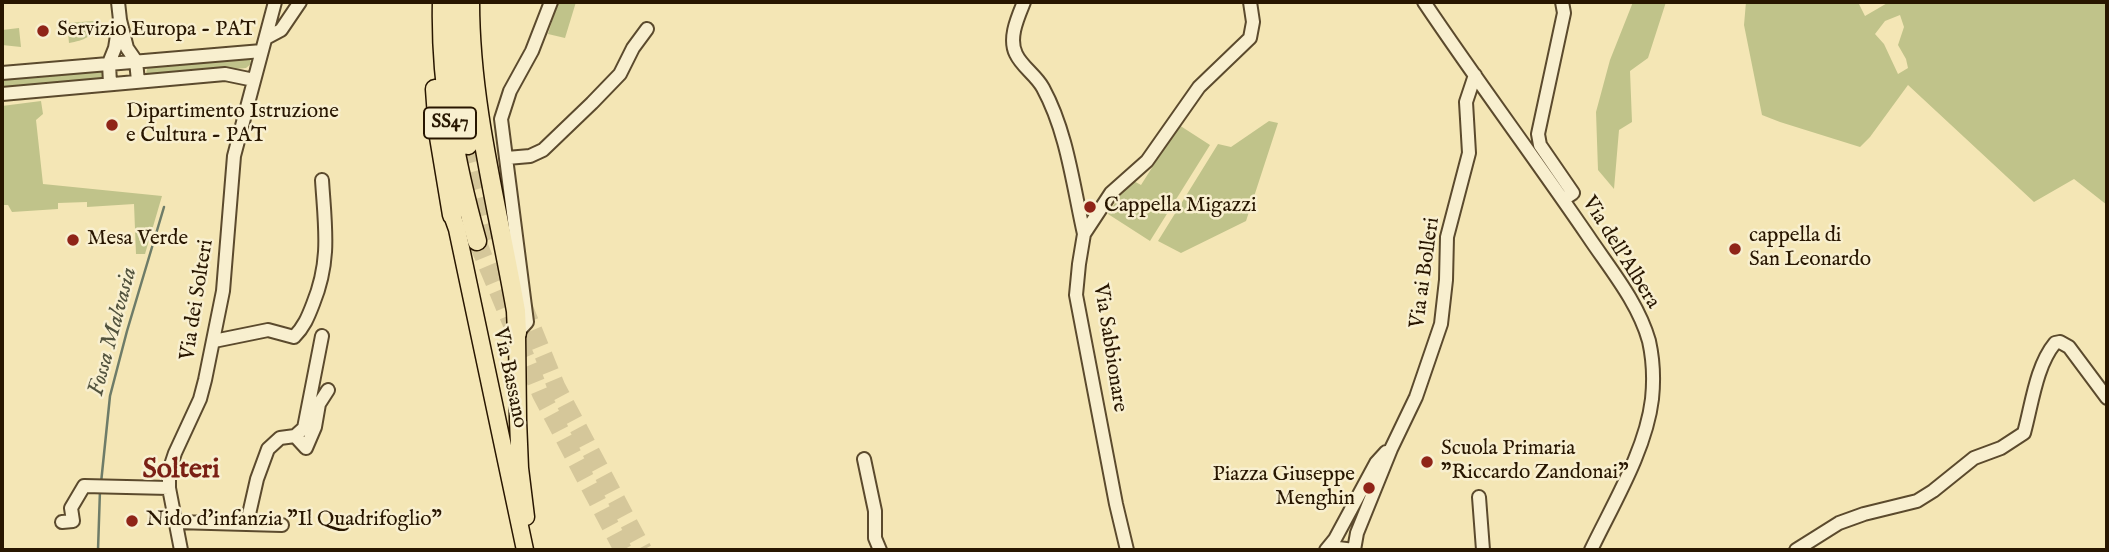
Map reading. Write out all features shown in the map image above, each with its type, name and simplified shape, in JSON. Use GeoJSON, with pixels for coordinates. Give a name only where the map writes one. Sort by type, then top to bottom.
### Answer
{"type":"FeatureCollection","features":[{"type":"Feature","properties":{"kind":"highway"},"geometry":{"type":"LineString","coordinates":[[434,2],[433,51],[438,131],[452,215]]}},
{"type":"Feature","properties":{"kind":"highway","name":"SS47"},"geometry":{"type":"LineString","coordinates":[[442,2],[444,60],[453,145],[477,241]]}},
{"type":"Feature","properties":{"kind":"highway","name":"SS47"},"geometry":{"type":"LineString","coordinates":[[456,2],[458,78],[468,145]]}},
{"type":"Feature","properties":{"kind":"highway"},"geometry":{"type":"LineString","coordinates":[[470,2],[470,38],[480,125],[516,311],[517,334]]}},
{"type":"Feature","properties":{"kind":"main road","name":"Via Bassano"},"geometry":{"type":"LineString","coordinates":[[452,215],[528,550]]}},
{"type":"Feature","properties":{"kind":"main road"},"geometry":{"type":"LineString","coordinates":[[517,334],[520,468],[528,550]]}},
{"type":"Feature","properties":{"kind":"street"},"geometry":{"type":"LineString","coordinates":[[118,2],[127,48],[136,61],[138,81]]}},
{"type":"Feature","properties":{"kind":"street","name":"Via dei Solteri"},"geometry":{"type":"LineString","coordinates":[[181,550],[169,488],[170,465],[200,399],[214,341],[223,291],[234,156],[275,2]]}},
{"type":"Feature","properties":{"kind":"street"},"geometry":{"type":"LineString","coordinates":[[266,38],[281,30],[300,2]]}},
{"type":"Feature","properties":{"kind":"street"},"geometry":{"type":"LineString","coordinates":[[517,334],[527,322],[501,119],[510,91],[532,51],[551,2]]}},
{"type":"Feature","properties":{"kind":"street"},"geometry":{"type":"LineString","coordinates":[[1024,2],[1013,37],[1015,54],[1042,85],[1054,112],[1064,142],[1084,234]]}},
{"type":"Feature","properties":{"kind":"street","name":"Via Sabbionare"},"geometry":{"type":"LineString","coordinates":[[1127,550],[1076,295],[1084,234],[1111,193],[1146,161],[1199,87],[1250,38],[1253,22],[1250,2]]}},
{"type":"Feature","properties":{"kind":"street"},"geometry":{"type":"LineString","coordinates":[[1424,2],[1475,75]]}},
{"type":"Feature","properties":{"kind":"street"},"geometry":{"type":"LineString","coordinates":[[1562,2],[1564,13],[1538,134],[1540,145],[1573,194],[1564,199]]}},
{"type":"Feature","properties":{"kind":"street"},"geometry":{"type":"LineString","coordinates":[[110,84],[109,64],[120,20]]}},
{"type":"Feature","properties":{"kind":"street"},"geometry":{"type":"LineString","coordinates":[[507,158],[530,156],[543,150],[620,74],[633,48],[647,29]]}},
{"type":"Feature","properties":{"kind":"street"},"geometry":{"type":"LineString","coordinates":[[2,73],[262,51]]}},
{"type":"Feature","properties":{"kind":"street"},"geometry":{"type":"LineString","coordinates":[[2,93],[225,74],[254,80]]}},
{"type":"Feature","properties":{"kind":"street","name":"Via dell'Albera"},"geometry":{"type":"LineString","coordinates":[[1475,75],[1564,199],[1625,291],[1649,341],[1653,365],[1649,417],[1641,442],[1591,550]]}},
{"type":"Feature","properties":{"kind":"street","name":"Via ai Bolleri"},"geometry":{"type":"LineString","coordinates":[[1390,451],[1416,397],[1441,324],[1447,237],[1469,153],[1466,102],[1475,75]]}},
{"type":"Feature","properties":{"kind":"street"},"geometry":{"type":"LineString","coordinates":[[214,341],[268,330],[294,337],[303,328],[321,284],[327,249],[322,180]]}},
{"type":"Feature","properties":{"kind":"street"},"geometry":{"type":"LineString","coordinates":[[247,523],[257,479],[268,449],[281,438],[295,436],[304,428],[323,336]]}},
{"type":"Feature","properties":{"kind":"street"},"geometry":{"type":"LineString","coordinates":[[1796,550],[1839,523],[1917,501],[1974,458],[2001,448],[2024,433],[2046,357],[2055,342],[2069,346],[2107,398]]}},
{"type":"Feature","properties":{"kind":"street"},"geometry":{"type":"LineString","coordinates":[[295,436],[306,449],[315,427],[319,404],[328,390]]}},
{"type":"Feature","properties":{"kind":"street"},"geometry":{"type":"LineString","coordinates":[[1390,451],[1357,533],[1354,550],[1328,549],[1377,463],[1385,452],[1390,451]]}},
{"type":"Feature","properties":{"kind":"street"},"geometry":{"type":"LineString","coordinates":[[864,459],[875,511],[875,538],[880,550]]}},
{"type":"Feature","properties":{"kind":"street"},"geometry":{"type":"LineString","coordinates":[[62,522],[73,521],[71,508],[84,486],[169,488]]}},
{"type":"Feature","properties":{"kind":"street"},"geometry":{"type":"LineString","coordinates":[[1479,497],[1483,550]]}},
{"type":"Feature","properties":{"kind":"street"},"geometry":{"type":"LineString","coordinates":[[176,522],[282,524]]}},
{"type":"Feature","properties":{"kind":"green space"},"geometry":{"type":"Polygon","coordinates":[[[558,2],[576,2],[565,38],[548,34],[558,2]]]}},
{"type":"Feature","properties":{"kind":"green space"},"geometry":{"type":"Polygon","coordinates":[[[1633,2],[1666,2],[1648,58],[1630,71],[1632,122],[1619,130],[1614,189],[1598,170],[1596,112],[1610,60],[1633,2]]]}},
{"type":"Feature","properties":{"kind":"green space"},"geometry":{"type":"Polygon","coordinates":[[[1746,2],[1858,2],[1865,16],[1889,2],[2107,2],[2107,205],[2074,179],[2034,202],[1908,85],[1860,147],[1762,115],[1744,25],[1746,2]],[[1900,15],[1885,21],[1875,34],[1884,44],[1898,74],[1908,68],[1898,45],[1904,27],[1900,15]]]}},
{"type":"Feature","properties":{"kind":"green space"},"geometry":{"type":"Polygon","coordinates":[[[94,21],[90,35],[69,43],[67,23],[94,21]]]}},
{"type":"Feature","properties":{"kind":"green space"},"geometry":{"type":"Polygon","coordinates":[[[19,28],[21,47],[2,45],[2,30],[19,28]]]}},
{"type":"Feature","properties":{"kind":"green space"},"geometry":{"type":"Polygon","coordinates":[[[250,58],[251,64],[246,68],[152,77],[146,73],[148,66],[250,58]]]}},
{"type":"Feature","properties":{"kind":"green space"},"geometry":{"type":"Polygon","coordinates":[[[105,71],[104,80],[2,90],[2,79],[105,71]]]}},
{"type":"Feature","properties":{"kind":"green space"},"geometry":{"type":"Polygon","coordinates":[[[41,101],[43,114],[36,120],[43,184],[162,196],[145,254],[136,254],[134,204],[87,207],[87,202],[58,203],[58,209],[12,212],[8,205],[2,205],[2,106],[41,101]]]}},
{"type":"Feature","properties":{"kind":"green space"},"geometry":{"type":"Polygon","coordinates":[[[1269,121],[1278,123],[1246,221],[1181,253],[1158,241],[1218,144],[1231,147],[1269,121]]]}},
{"type":"Feature","properties":{"kind":"green space"},"geometry":{"type":"Polygon","coordinates":[[[1179,125],[1210,145],[1150,241],[1108,214],[1130,179],[1141,185],[1179,125]]]}},
{"type":"Feature","properties":{"kind":"waterway","name":"Fossa Malvasia"},"geometry":{"type":"LineString","coordinates":[[101,483],[110,396],[164,207]]}},
{"type":"Feature","properties":{"kind":"waterway","name":"Fossa Malvasia"},"geometry":{"type":"LineString","coordinates":[[98,550],[100,490]]}},
{"type":"Feature","properties":{"kind":"tunnel"},"geometry":{"type":"LineString","coordinates":[[468,145],[495,238]]}},
{"type":"Feature","properties":{"kind":"tunnel"},"geometry":{"type":"LineString","coordinates":[[477,241],[541,394],[623,550]]}},
{"type":"Feature","properties":{"kind":"tunnel"},"geometry":{"type":"LineString","coordinates":[[523,305],[556,386],[643,550]]}},
{"type":"Feature","properties":{"kind":"place","name":"Servizio Europa - PAT"},"geometry":{"type":"Point","coordinates":[43,31]}},
{"type":"Feature","properties":{"kind":"place","name":"Dipartimento Istruzione e Cultura - PAT"},"geometry":{"type":"Point","coordinates":[112,125]}},
{"type":"Feature","properties":{"kind":"place","name":"Cappella Migazzi"},"geometry":{"type":"Point","coordinates":[1090,207]}},
{"type":"Feature","properties":{"kind":"place","name":"Mesa Verde"},"geometry":{"type":"Point","coordinates":[73,240]}},
{"type":"Feature","properties":{"kind":"place","name":"cappella di San Leonardo"},"geometry":{"type":"Point","coordinates":[1735,249]}},
{"type":"Feature","properties":{"kind":"place","name":"Scuola Primaria \"Riccardo Zandonai\""},"geometry":{"type":"Point","coordinates":[1427,462]}},
{"type":"Feature","properties":{"kind":"place","name":"Piazza Giuseppe Menghin"},"geometry":{"type":"Point","coordinates":[1369,488]}},
{"type":"Feature","properties":{"kind":"place","name":"Nido d'infanzia \"Il Quadrifoglio\""},"geometry":{"type":"Point","coordinates":[132,521]}},
{"type":"Feature","properties":{"kind":"district","name":"Solteri"},"geometry":{"type":"Point","coordinates":[181,471]}}]}
